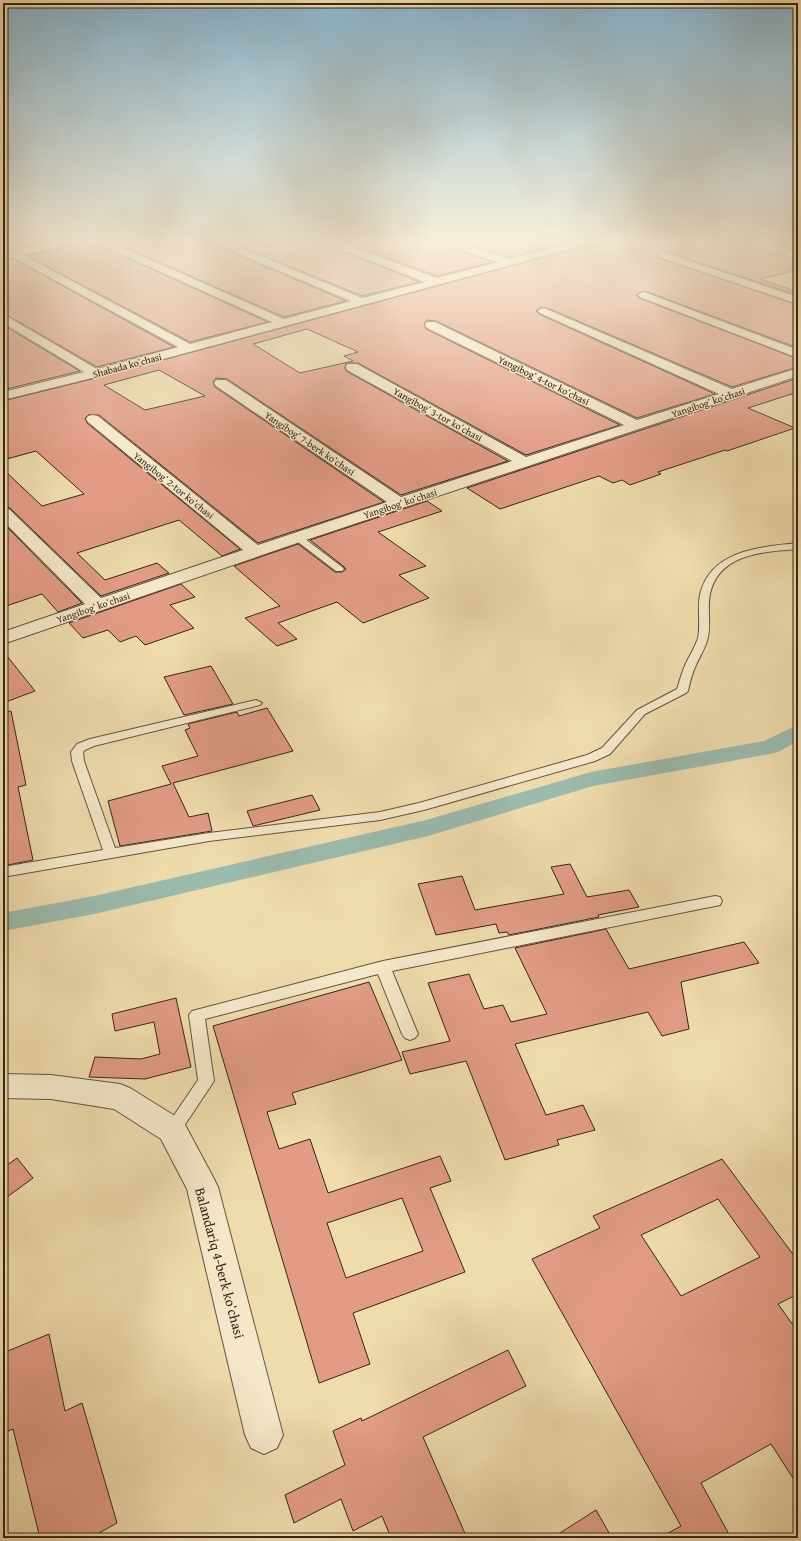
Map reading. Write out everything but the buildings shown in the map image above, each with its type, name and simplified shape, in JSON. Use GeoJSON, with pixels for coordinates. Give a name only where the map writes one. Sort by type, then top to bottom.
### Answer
{"type":"FeatureCollection","features":[{"type":"Feature","properties":{"kind":"street"},"geometry":{"type":"LineString","coordinates":[[117,311],[190,348]]}},
{"type":"Feature","properties":{"kind":"street"},"geometry":{"type":"LineString","coordinates":[[258,311],[283,322]]}},
{"type":"Feature","properties":{"kind":"street","name":"Shabada koʻchasi"},"geometry":{"type":"LineString","coordinates":[[3,396],[327,311]]}},
{"type":"Feature","properties":{"kind":"street"},"geometry":{"type":"LineString","coordinates":[[544,311],[731,394]]}},
{"type":"Feature","properties":{"kind":"street"},"geometry":{"type":"LineString","coordinates":[[686,311],[798,354]]}},
{"type":"Feature","properties":{"kind":"street"},"geometry":{"type":"LineString","coordinates":[[3,318],[95,373]]}},
{"type":"Feature","properties":{"kind":"street","name":"Yangibogʻ 4-tor koʻchasi"},"geometry":{"type":"LineString","coordinates":[[431,325],[635,425]]}},
{"type":"Feature","properties":{"kind":"street","name":"Yangibogʻ 3-tor koʻchasi"},"geometry":{"type":"LineString","coordinates":[[352,368],[523,461]]}},
{"type":"Feature","properties":{"kind":"street","name":"Yangibogʻ koʻchasi"},"geometry":{"type":"LineString","coordinates":[[3,638],[523,461],[798,372]]}},
{"type":"Feature","properties":{"kind":"street","name":"Yangibogʻ 7-berk koʻchasi"},"geometry":{"type":"LineString","coordinates":[[221,383],[399,503]]}},
{"type":"Feature","properties":{"kind":"street","name":"Yangibogʻ 2-tor koʻchasi"},"geometry":{"type":"LineString","coordinates":[[93,419],[255,551]]}},
{"type":"Feature","properties":{"kind":"street"},"geometry":{"type":"LineString","coordinates":[[3,512],[97,606]]}},
{"type":"Feature","properties":{"kind":"street","name":"Balandariq 4-berk koʻchasi"},"geometry":{"type":"LineString","coordinates":[[3,1086],[51,1087],[120,1097],[172,1130],[202,1187],[264,1435]]}},
{"type":"Feature","properties":{"kind":"lane"},"geometry":{"type":"LineString","coordinates":[[297,537],[339,569]]}},
{"type":"Feature","properties":{"kind":"lane"},"geometry":{"type":"LineString","coordinates":[[3,870],[111,854],[209,837],[380,816],[420,808],[591,758],[606,751],[630,723],[642,712],[682,692],[687,673],[703,637],[705,594],[715,570],[723,563],[737,557],[798,546]]}},
{"type":"Feature","properties":{"kind":"lane"},"geometry":{"type":"LineString","coordinates":[[111,854],[78,761],[77,752],[81,747],[90,743],[256,703]]}},
{"type":"Feature","properties":{"kind":"lane"},"geometry":{"type":"LineString","coordinates":[[172,1130],[206,1080],[197,1015],[383,967],[716,901]]}},
{"type":"Feature","properties":{"kind":"lane"},"geometry":{"type":"LineString","coordinates":[[383,967],[410,1034]]}},
{"type":"Feature","properties":{"kind":"waterway"},"geometry":{"type":"LineString","coordinates":[[3,922],[94,905],[428,828],[591,779],[770,747],[798,733]]}}]}
